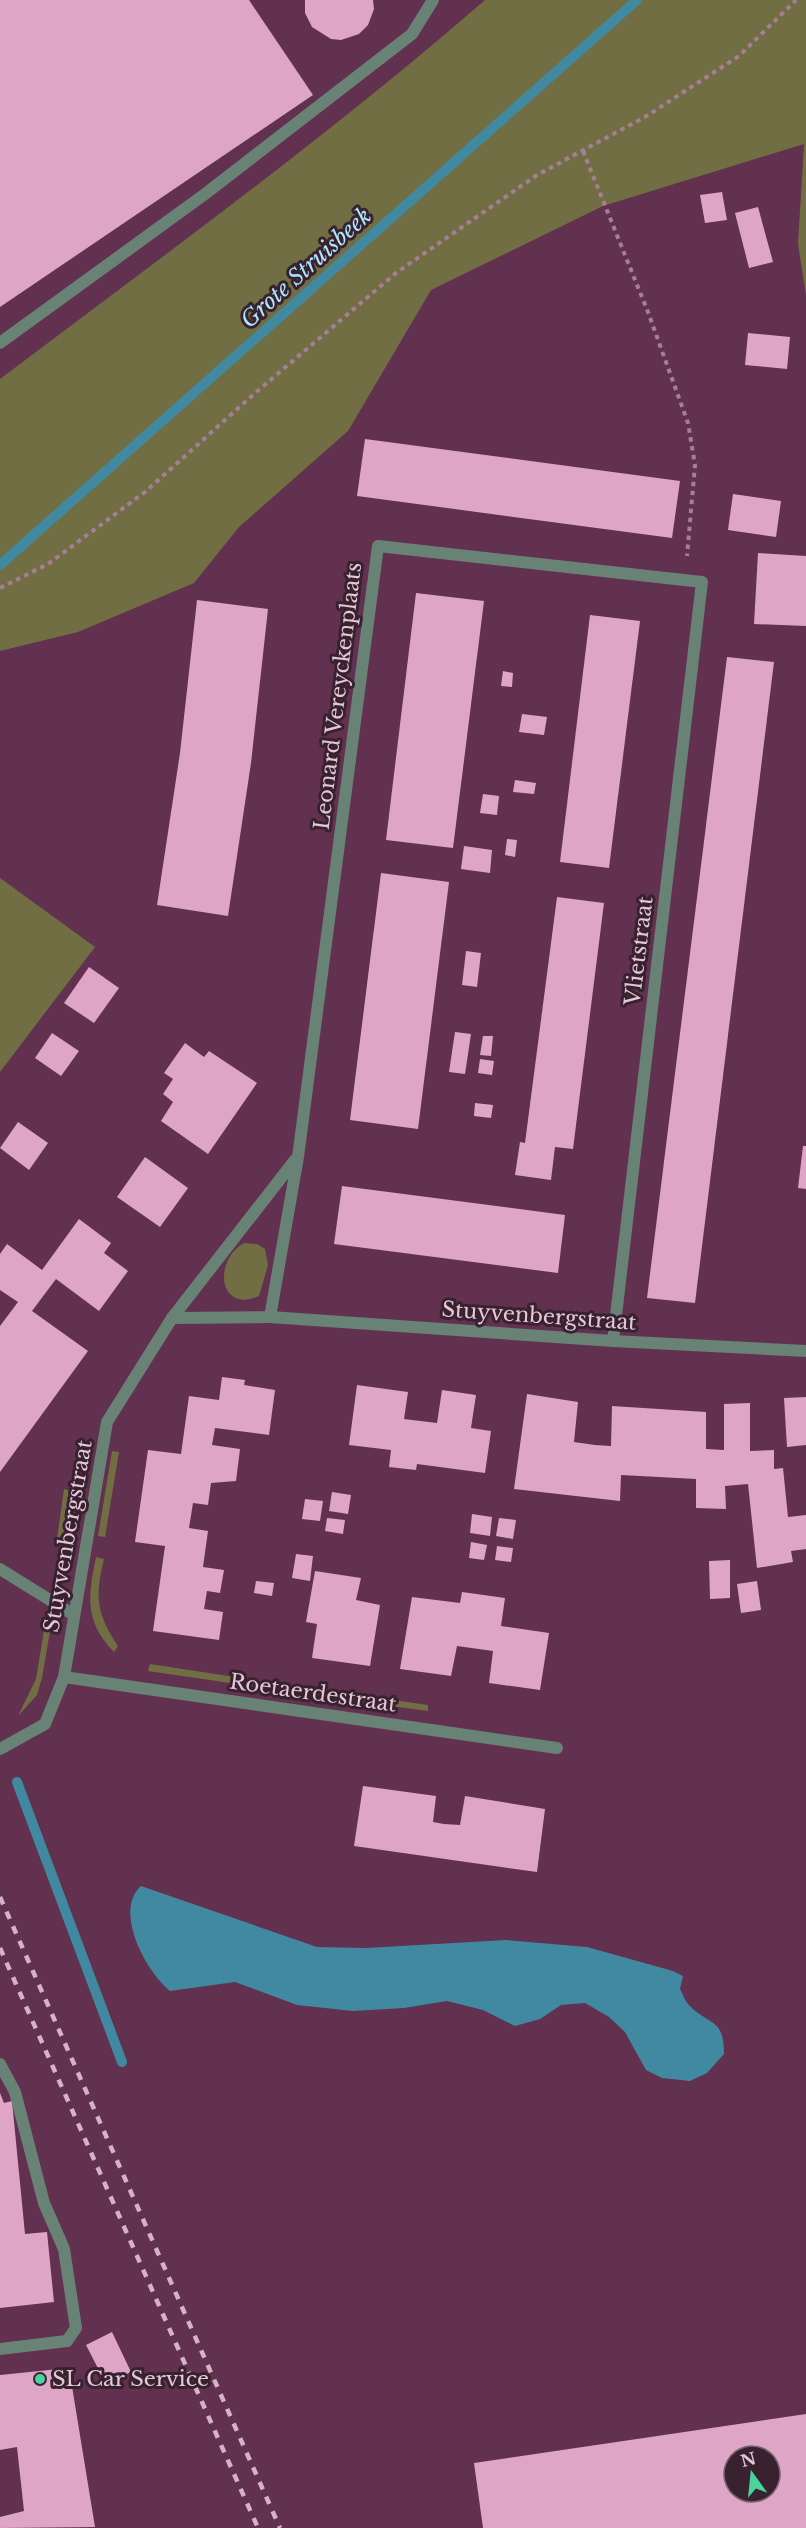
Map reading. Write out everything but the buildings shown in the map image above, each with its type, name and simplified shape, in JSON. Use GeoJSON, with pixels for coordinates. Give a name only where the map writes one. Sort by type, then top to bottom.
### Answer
{"type":"FeatureCollection","features":[{"type":"Feature","properties":{"kind":"street"},"geometry":{"type":"LineString","coordinates":[[0,343],[205,194],[412,34],[433,0]]}},
{"type":"Feature","properties":{"kind":"street","name":"Leonard Vereyckenplaats"},"geometry":{"type":"LineString","coordinates":[[298,1157],[378,546],[684,580]]}},
{"type":"Feature","properties":{"kind":"street","name":"Vlietstraat"},"geometry":{"type":"LineString","coordinates":[[613,1341],[702,582],[684,580]]}},
{"type":"Feature","properties":{"kind":"street"},"geometry":{"type":"LineString","coordinates":[[270,1317],[298,1157]]}},
{"type":"Feature","properties":{"kind":"street","name":"Stuyvenbergstraat"},"geometry":{"type":"LineString","coordinates":[[0,1749],[45,1724],[64,1677],[107,1422],[172,1318],[298,1157]]}},
{"type":"Feature","properties":{"kind":"street","name":"Stuyvenbergstraat"},"geometry":{"type":"LineString","coordinates":[[172,1318],[270,1317],[613,1341],[806,1351]]}},
{"type":"Feature","properties":{"kind":"street"},"geometry":{"type":"LineString","coordinates":[[0,1569],[74,1615]]}},
{"type":"Feature","properties":{"kind":"street","name":"Roetaerdestraat"},"geometry":{"type":"LineString","coordinates":[[64,1677],[557,1748]]}},
{"type":"Feature","properties":{"kind":"street"},"geometry":{"type":"LineString","coordinates":[[0,2064],[15,2092],[44,2203],[64,2249],[76,2328],[67,2341],[0,2349]]}},
{"type":"Feature","properties":{"kind":"path"},"geometry":{"type":"LineString","coordinates":[[0,588],[48,564],[145,492],[254,394],[396,273],[537,175],[645,117],[739,56],[796,0]]}},
{"type":"Feature","properties":{"kind":"path"},"geometry":{"type":"LineString","coordinates":[[583,151],[648,312],[688,423],[695,465],[684,580]]}},
{"type":"Feature","properties":{"kind":"shaded area"},"geometry":{"type":"Polygon","coordinates":[[[485,0],[806,0],[806,295],[798,244],[804,144],[603,206],[431,290],[348,431],[239,527],[194,583],[78,632],[0,651],[0,379],[307,147],[485,0]]]}},
{"type":"Feature","properties":{"kind":"shaded area"},"geometry":{"type":"Polygon","coordinates":[[[0,878],[95,947],[0,1072],[0,878]]]}},
{"type":"Feature","properties":{"kind":"shaded area"},"geometry":{"type":"Polygon","coordinates":[[[244,1243],[257,1244],[265,1249],[268,1265],[259,1296],[245,1300],[235,1298],[228,1292],[224,1283],[224,1272],[228,1261],[234,1251],[244,1243]]]}},
{"type":"Feature","properties":{"kind":"shaded area"},"geometry":{"type":"Polygon","coordinates":[[[112,1451],[119,1452],[105,1537],[98,1536],[112,1451]]]}},
{"type":"Feature","properties":{"kind":"shaded area"},"geometry":{"type":"Polygon","coordinates":[[[64,1489],[71,1491],[62,1547],[56,1546],[64,1489]]]}},
{"type":"Feature","properties":{"kind":"shaded area"},"geometry":{"type":"Polygon","coordinates":[[[96,1557],[104,1559],[99,1584],[99,1604],[105,1624],[118,1646],[114,1652],[97,1630],[93,1619],[90,1596],[96,1557]]]}},
{"type":"Feature","properties":{"kind":"shaded area"},"geometry":{"type":"Polygon","coordinates":[[[45,1624],[51,1625],[42,1678],[37,1695],[18,1716],[36,1679],[45,1624]]]}},
{"type":"Feature","properties":{"kind":"shaded area"},"geometry":{"type":"Polygon","coordinates":[[[150,1664],[301,1687],[300,1693],[148,1671],[150,1664]]]}},
{"type":"Feature","properties":{"kind":"shaded area"},"geometry":{"type":"Polygon","coordinates":[[[317,1689],[428,1705],[428,1711],[317,1696],[317,1689]]]}},
{"type":"Feature","properties":{"kind":"water"},"geometry":{"type":"Polygon","coordinates":[[[141,1886],[317,1947],[366,1948],[506,1940],[587,1947],[673,1971],[683,1976],[680,1989],[688,2004],[719,2028],[722,2034],[724,2054],[707,2073],[690,2081],[662,2078],[646,2070],[625,2032],[609,2017],[585,2003],[561,2005],[540,2019],[515,2026],[483,2010],[447,2001],[404,2008],[353,2011],[297,2005],[235,1982],[170,1991],[151,1970],[136,1941],[130,1910],[133,1897],[141,1886]]]}},
{"type":"Feature","properties":{"kind":"waterway","name":"Grote Struisbeek"},"geometry":{"type":"LineString","coordinates":[[0,565],[637,0]]}},
{"type":"Feature","properties":{"kind":"waterway"},"geometry":{"type":"LineString","coordinates":[[17,1782],[122,2062]]}},
{"type":"Feature","properties":{"kind":"railway"},"geometry":{"type":"LineString","coordinates":[[0,1897],[280,2528]]}},
{"type":"Feature","properties":{"kind":"railway"},"geometry":{"type":"LineString","coordinates":[[0,1948],[258,2528]]}},
{"type":"Feature","properties":{"kind":"place","name":"SL Car Service"},"geometry":{"type":"Point","coordinates":[40,2379]}}]}
